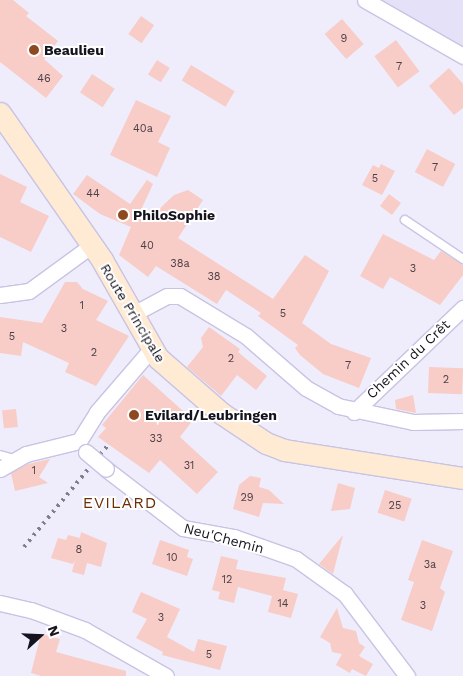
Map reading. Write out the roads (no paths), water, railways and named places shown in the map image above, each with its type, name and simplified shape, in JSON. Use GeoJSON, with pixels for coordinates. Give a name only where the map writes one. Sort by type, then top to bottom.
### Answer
{"type":"FeatureCollection","features":[{"type":"Feature","properties":{"kind":"street"},"geometry":{"type":"LineString","coordinates":[[364,0],[463,56]]}},
{"type":"Feature","properties":{"kind":"street","name":"Route Principale"},"geometry":{"type":"LineString","coordinates":[[0,113],[92,245],[152,348],[167,369],[221,414],[266,443],[311,456],[463,478]]}},
{"type":"Feature","properties":{"kind":"street"},"geometry":{"type":"LineString","coordinates":[[0,295],[29,291],[92,245]]}},
{"type":"Feature","properties":{"kind":"street"},"geometry":{"type":"LineString","coordinates":[[133,314],[167,296],[185,298],[251,340],[313,393],[354,412],[413,422],[463,421]]}},
{"type":"Feature","properties":{"kind":"street","name":"Chemin du Crêt"},"geometry":{"type":"LineString","coordinates":[[354,412],[463,308]]}},
{"type":"Feature","properties":{"kind":"street"},"geometry":{"type":"LineString","coordinates":[[0,468],[7,457],[82,447],[102,406],[152,348]]}},
{"type":"Feature","properties":{"kind":"street","name":"Neu'Chemin"},"geometry":{"type":"LineString","coordinates":[[82,447],[106,469],[183,528],[234,538],[296,559],[345,594],[376,630],[407,676]]}},
{"type":"Feature","properties":{"kind":"street"},"geometry":{"type":"LineString","coordinates":[[0,603],[30,610],[85,630],[166,676]]}},
{"type":"Feature","properties":{"kind":"lane"},"geometry":{"type":"LineString","coordinates":[[404,220],[463,259]]}},
{"type":"Feature","properties":{"kind":"railway"},"geometry":{"type":"LineString","coordinates":[[24,547],[108,445]]}},
{"type":"Feature","properties":{"kind":"place","name":"Beaulieu"},"geometry":{"type":"Point","coordinates":[34,50]}},
{"type":"Feature","properties":{"kind":"place","name":"PhiloSophie"},"geometry":{"type":"Point","coordinates":[123,215]}},
{"type":"Feature","properties":{"kind":"place","name":"Evilard/Leubringen"},"geometry":{"type":"Point","coordinates":[134,415]}},
{"type":"Feature","properties":{"kind":"district","name":"EVILARD"},"geometry":{"type":"Point","coordinates":[120,503]}}]}
